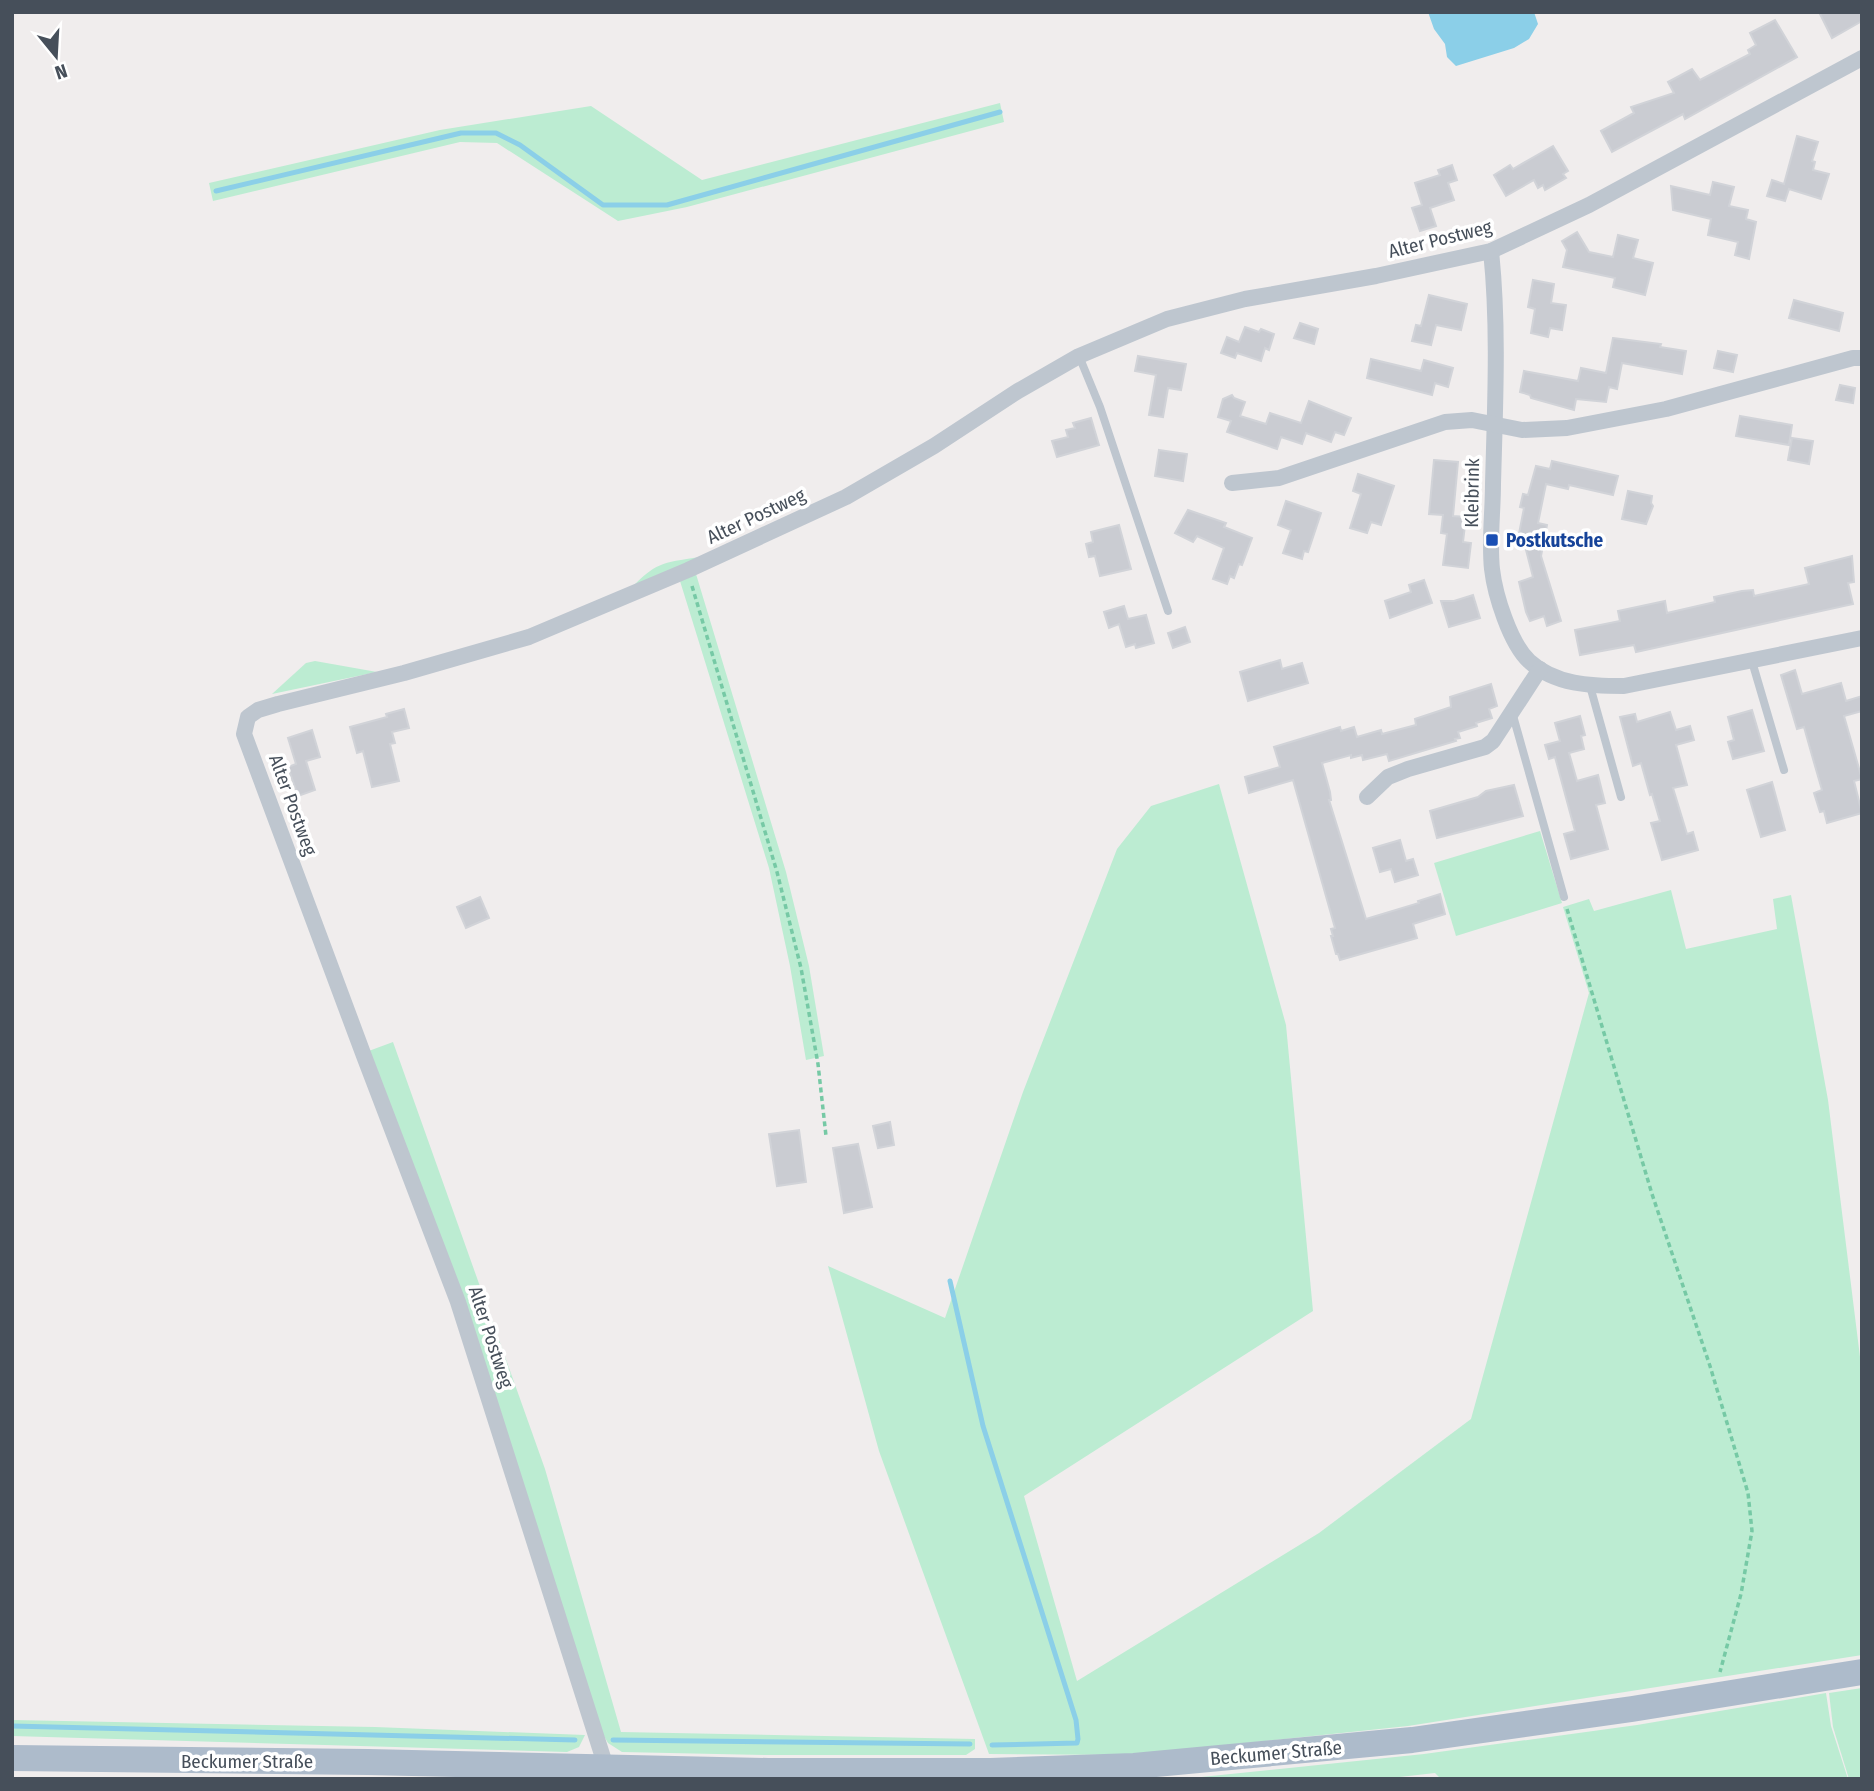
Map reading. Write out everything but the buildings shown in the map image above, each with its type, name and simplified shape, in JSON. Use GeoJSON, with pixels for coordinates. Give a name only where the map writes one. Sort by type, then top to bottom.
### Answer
{"type":"FeatureCollection","features":[{"type":"Feature","properties":{"kind":"main road","name":"Beckumer Straße"},"geometry":{"type":"LineString","coordinates":[[12,1758],[893,1771],[1134,1766],[1412,1740],[1715,1696],[1862,1671]]}},
{"type":"Feature","properties":{"kind":"street","name":"Alter Postweg"},"geometry":{"type":"LineString","coordinates":[[606,1767],[458,1302],[244,734],[248,717],[258,710],[404,673],[529,637],[688,570],[846,497],[934,446],[1018,390],[1079,356],[1180,316],[1245,299],[1376,276],[1491,251],[1589,205],[1862,58]]}},
{"type":"Feature","properties":{"kind":"street","name":"Kleibrink"},"geometry":{"type":"LineString","coordinates":[[1491,251],[1494,276],[1495,426],[1492,570],[1513,640],[1529,660],[1540,669],[1573,683],[1624,686],[1751,658],[1862,638]]}},
{"type":"Feature","properties":{"kind":"street"},"geometry":{"type":"LineString","coordinates":[[1232,483],[1279,478],[1445,422],[1472,421],[1522,430],[1567,428],[1666,409],[1853,358],[1862,358]]}},
{"type":"Feature","properties":{"kind":"street"},"geometry":{"type":"LineString","coordinates":[[1367,797],[1388,777],[1485,747],[1493,741],[1540,669]]}},
{"type":"Feature","properties":{"kind":"lane"},"geometry":{"type":"LineString","coordinates":[[1079,356],[1100,407],[1168,611]]}},
{"type":"Feature","properties":{"kind":"lane"},"geometry":{"type":"LineString","coordinates":[[1751,658],[1784,770]]}},
{"type":"Feature","properties":{"kind":"lane"},"geometry":{"type":"LineString","coordinates":[[1590,686],[1621,797]]}},
{"type":"Feature","properties":{"kind":"lane"},"geometry":{"type":"LineString","coordinates":[[1512,712],[1564,897]]}},
{"type":"Feature","properties":{"kind":"path"},"geometry":{"type":"LineString","coordinates":[[688,570],[776,872],[801,968],[818,1064],[826,1136]]}},
{"type":"Feature","properties":{"kind":"path"},"geometry":{"type":"LineString","coordinates":[[1564,897],[1652,1194],[1710,1366],[1748,1493],[1752,1531],[1741,1594],[1715,1696]]}},
{"type":"Feature","properties":{"kind":"green space"},"geometry":{"type":"Polygon","coordinates":[[[1000,103],[1004,122],[687,207],[618,221],[497,143],[460,142],[213,201],[209,183],[440,130],[591,106],[702,180],[1000,103]]]}},
{"type":"Feature","properties":{"kind":"green space"},"geometry":{"type":"Polygon","coordinates":[[[700,557],[628,591],[660,565],[700,557]]]}},
{"type":"Feature","properties":{"kind":"green space"},"geometry":{"type":"Polygon","coordinates":[[[696,574],[786,872],[809,966],[824,1056],[806,1060],[769,868],[680,581],[696,574]]]}},
{"type":"Feature","properties":{"kind":"green space"},"geometry":{"type":"Polygon","coordinates":[[[315,661],[377,672],[272,694],[306,663],[315,661]]]}},
{"type":"Feature","properties":{"kind":"green space"},"geometry":{"type":"Polygon","coordinates":[[[1219,784],[1286,1025],[1313,1311],[1024,1496],[1077,1681],[1319,1533],[1471,1419],[1589,993],[1563,907],[1589,899],[1594,911],[1671,890],[1686,949],[1777,929],[1773,899],[1791,895],[1828,1100],[1862,1373],[1862,1655],[1408,1726],[1133,1755],[989,1754],[879,1451],[828,1266],[945,1318],[1023,1092],[1117,849],[1151,806],[1219,784]]]}},
{"type":"Feature","properties":{"kind":"green space"},"geometry":{"type":"Polygon","coordinates":[[[1540,831],[1562,903],[1456,936],[1434,863],[1540,831]]]}},
{"type":"Feature","properties":{"kind":"green space"},"geometry":{"type":"Polygon","coordinates":[[[393,1042],[545,1469],[621,1732],[975,1739],[975,1749],[966,1755],[768,1755],[622,1752],[608,1743],[594,1719],[366,1052],[393,1042]]]}},
{"type":"Feature","properties":{"kind":"green space"},"geometry":{"type":"Polygon","coordinates":[[[1862,1688],[1862,1779],[1849,1779],[1833,1727],[1829,1693],[1862,1688]]]}},
{"type":"Feature","properties":{"kind":"green space"},"geometry":{"type":"Polygon","coordinates":[[[1826,1693],[1831,1726],[1848,1779],[1441,1779],[1435,1773],[1382,1779],[1182,1779],[1424,1754],[1637,1725],[1826,1693]]]}},
{"type":"Feature","properties":{"kind":"green space"},"geometry":{"type":"Polygon","coordinates":[[[12,1720],[375,1727],[585,1735],[579,1747],[567,1752],[12,1736],[12,1720]]]}},
{"type":"Feature","properties":{"kind":"water"},"geometry":{"type":"Polygon","coordinates":[[[1428,12],[1534,12],[1538,24],[1529,39],[1514,48],[1456,66],[1447,57],[1445,44],[1434,29],[1428,12]]]}},
{"type":"Feature","properties":{"kind":"waterway"},"geometry":{"type":"LineString","coordinates":[[216,191],[461,133],[496,133],[520,145],[603,205],[667,205],[1000,112]]}},
{"type":"Feature","properties":{"kind":"waterway"},"geometry":{"type":"LineString","coordinates":[[950,1281],[983,1426],[1076,1720],[1078,1739],[1077,1743],[992,1745]]}},
{"type":"Feature","properties":{"kind":"waterway"},"geometry":{"type":"LineString","coordinates":[[12,1726],[575,1740]]}},
{"type":"Feature","properties":{"kind":"waterway"},"geometry":{"type":"LineString","coordinates":[[613,1740],[970,1744]]}},
{"type":"Feature","properties":{"kind":"place","name":"Postkutsche"},"geometry":{"type":"Point","coordinates":[1492,540]}}]}
